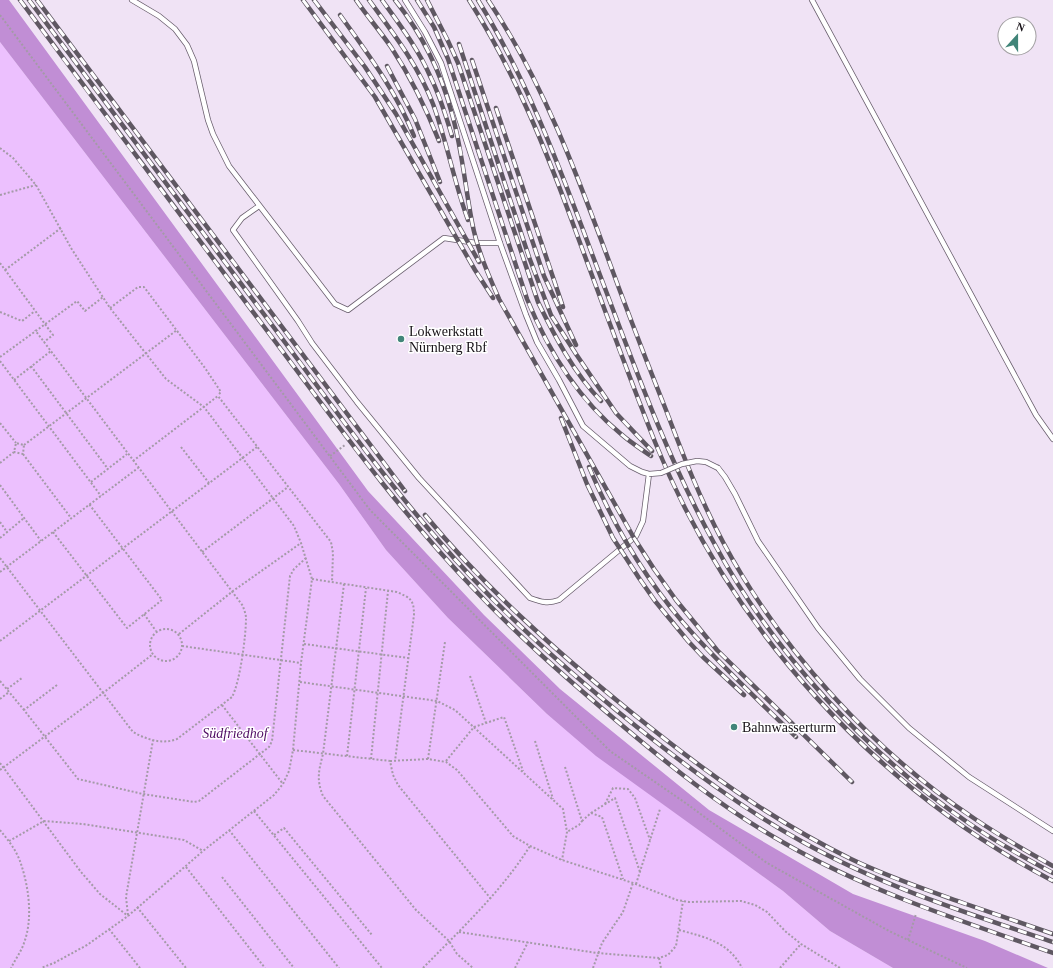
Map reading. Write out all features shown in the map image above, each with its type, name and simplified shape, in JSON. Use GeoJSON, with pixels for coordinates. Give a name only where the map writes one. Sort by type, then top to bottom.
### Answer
{"type":"FeatureCollection","features":[{"type":"Feature","properties":{"kind":"lane"},"geometry":{"type":"LineString","coordinates":[[132,0],[164,20],[175,29],[187,45],[194,61],[208,120],[213,134],[229,166],[335,304],[348,310],[444,238],[476,243],[500,243]]}},
{"type":"Feature","properties":{"kind":"lane"},"geometry":{"type":"LineString","coordinates":[[405,0],[425,32],[441,63],[500,243],[536,342],[559,380],[583,426],[630,466],[642,472],[649,474],[661,473],[682,464],[697,461],[706,462],[718,468],[726,477],[758,541],[818,628],[860,680],[909,728],[969,777],[1053,831]]}},
{"type":"Feature","properties":{"kind":"lane"},"geometry":{"type":"LineString","coordinates":[[812,0],[1036,415],[1053,439]]}},
{"type":"Feature","properties":{"kind":"lane"},"geometry":{"type":"LineString","coordinates":[[259,206],[242,218],[233,230],[312,343],[357,402],[419,478],[530,598],[545,603],[553,603],[560,600],[636,536],[643,521],[649,474]]}},
{"type":"Feature","properties":{"kind":"path"},"geometry":{"type":"LineString","coordinates":[[0,15],[370,510],[610,750],[767,863],[889,931],[967,968]]}},
{"type":"Feature","properties":{"kind":"path"},"geometry":{"type":"LineString","coordinates":[[0,148],[14,158],[36,185],[72,248],[110,308],[166,379],[204,407],[294,526],[312,579],[301,663],[293,750],[283,784],[274,795],[203,851],[128,916],[87,945],[54,963],[41,968]]}},
{"type":"Feature","properties":{"kind":"path"},"geometry":{"type":"LineString","coordinates":[[0,195],[36,185]]}},
{"type":"Feature","properties":{"kind":"path"},"geometry":{"type":"LineString","coordinates":[[5,270],[61,228]]}},
{"type":"Feature","properties":{"kind":"path"},"geometry":{"type":"LineString","coordinates":[[0,263],[53,335],[44,342]]}},
{"type":"Feature","properties":{"kind":"path"},"geometry":{"type":"LineString","coordinates":[[110,308],[138,287],[144,287],[206,368],[220,392],[218,396],[133,462]]}},
{"type":"Feature","properties":{"kind":"path"},"geometry":{"type":"LineString","coordinates":[[0,357],[44,323],[77,301],[85,311],[103,297]]}},
{"type":"Feature","properties":{"kind":"path"},"geometry":{"type":"LineString","coordinates":[[0,312],[22,322],[35,311]]}},
{"type":"Feature","properties":{"kind":"path"},"geometry":{"type":"LineString","coordinates":[[0,558],[133,732],[144,738],[153,740],[168,742],[176,740],[232,697],[236,691],[246,616],[243,606],[35,330]]}},
{"type":"Feature","properties":{"kind":"path"},"geometry":{"type":"LineString","coordinates":[[22,454],[24,445],[177,330]]}},
{"type":"Feature","properties":{"kind":"path"},"geometry":{"type":"LineString","coordinates":[[14,380],[51,351]]}},
{"type":"Feature","properties":{"kind":"path"},"geometry":{"type":"LineString","coordinates":[[0,361],[101,496]]}},
{"type":"Feature","properties":{"kind":"path"},"geometry":{"type":"LineString","coordinates":[[31,366],[108,468]]}},
{"type":"Feature","properties":{"kind":"path"},"geometry":{"type":"LineString","coordinates":[[218,396],[331,542],[333,553],[332,582]]}},
{"type":"Feature","properties":{"kind":"path"},"geometry":{"type":"LineString","coordinates":[[0,423],[16,443],[24,445]]}},
{"type":"Feature","properties":{"kind":"path"},"geometry":{"type":"LineString","coordinates":[[0,463],[14,452],[16,443]]}},
{"type":"Feature","properties":{"kind":"path"},"geometry":{"type":"LineString","coordinates":[[330,456],[344,446]]}},
{"type":"Feature","properties":{"kind":"path"},"geometry":{"type":"LineString","coordinates":[[182,447],[209,483]]}},
{"type":"Feature","properties":{"kind":"path"},"geometry":{"type":"LineString","coordinates":[[0,641],[257,447]]}},
{"type":"Feature","properties":{"kind":"path"},"geometry":{"type":"LineString","coordinates":[[14,452],[22,454],[71,518]]}},
{"type":"Feature","properties":{"kind":"path"},"geometry":{"type":"LineString","coordinates":[[90,482],[127,454]]}},
{"type":"Feature","properties":{"kind":"path"},"geometry":{"type":"LineString","coordinates":[[0,572],[138,468]]}},
{"type":"Feature","properties":{"kind":"path"},"geometry":{"type":"LineString","coordinates":[[0,485],[41,541]]}},
{"type":"Feature","properties":{"kind":"path"},"geometry":{"type":"LineString","coordinates":[[202,552],[288,487]]}},
{"type":"Feature","properties":{"kind":"path"},"geometry":{"type":"LineString","coordinates":[[53,532],[127,628],[162,600],[90,504]]}},
{"type":"Feature","properties":{"kind":"path"},"geometry":{"type":"LineString","coordinates":[[0,538],[24,518]]}},
{"type":"Feature","properties":{"kind":"path"},"geometry":{"type":"LineString","coordinates":[[0,522],[7,532]]}},
{"type":"Feature","properties":{"kind":"path"},"geometry":{"type":"LineString","coordinates":[[178,634],[233,591],[301,543]]}},
{"type":"Feature","properties":{"kind":"path"},"geometry":{"type":"LineString","coordinates":[[0,681],[78,779],[143,794],[194,802],[199,801],[269,747],[272,742],[290,576],[294,569],[306,558]]}},
{"type":"Feature","properties":{"kind":"path"},"geometry":{"type":"LineString","coordinates":[[312,579],[397,592],[408,598],[414,604],[395,761]]}},
{"type":"Feature","properties":{"kind":"path"},"geometry":{"type":"LineString","coordinates":[[344,584],[323,754],[318,776],[320,789],[323,796],[416,910],[449,941],[457,954],[473,968]]}},
{"type":"Feature","properties":{"kind":"path"},"geometry":{"type":"LineString","coordinates":[[347,756],[366,588]]}},
{"type":"Feature","properties":{"kind":"path"},"geometry":{"type":"LineString","coordinates":[[371,759],[388,591]]}},
{"type":"Feature","properties":{"kind":"path"},"geometry":{"type":"LineString","coordinates":[[144,614],[157,631]]}},
{"type":"Feature","properties":{"kind":"path"},"geometry":{"type":"LineString","coordinates":[[168,628],[174,630],[178,634],[182,640],[182,646],[176,657],[164,661],[153,654],[150,648],[150,642],[152,636],[157,631],[168,628]]}},
{"type":"Feature","properties":{"kind":"path"},"geometry":{"type":"LineString","coordinates":[[428,759],[445,642]]}},
{"type":"Feature","properties":{"kind":"path"},"geometry":{"type":"LineString","coordinates":[[304,644],[408,658]]}},
{"type":"Feature","properties":{"kind":"path"},"geometry":{"type":"LineString","coordinates":[[182,646],[301,663]]}},
{"type":"Feature","properties":{"kind":"path"},"geometry":{"type":"LineString","coordinates":[[0,770],[153,654]]}},
{"type":"Feature","properties":{"kind":"path"},"geometry":{"type":"LineString","coordinates":[[470,676],[486,723]]}},
{"type":"Feature","properties":{"kind":"path"},"geometry":{"type":"LineString","coordinates":[[7,689],[22,678]]}},
{"type":"Feature","properties":{"kind":"path"},"geometry":{"type":"LineString","coordinates":[[300,682],[437,701],[455,710],[563,809],[567,832],[562,860]]}},
{"type":"Feature","properties":{"kind":"path"},"geometry":{"type":"LineString","coordinates":[[24,710],[57,685]]}},
{"type":"Feature","properties":{"kind":"path"},"geometry":{"type":"LineString","coordinates":[[0,698],[9,692]]}},
{"type":"Feature","properties":{"kind":"path"},"geometry":{"type":"LineString","coordinates":[[222,705],[283,784]]}},
{"type":"Feature","properties":{"kind":"path"},"geometry":{"type":"LineString","coordinates":[[446,762],[474,727],[504,717],[523,772]]}},
{"type":"Feature","properties":{"kind":"path"},"geometry":{"type":"LineString","coordinates":[[128,916],[126,897],[153,740]]}},
{"type":"Feature","properties":{"kind":"path"},"geometry":{"type":"LineString","coordinates":[[535,741],[554,800]]}},
{"type":"Feature","properties":{"kind":"path"},"geometry":{"type":"LineString","coordinates":[[293,750],[390,761],[428,759],[446,762],[457,770],[513,836],[530,846],[562,860],[677,900],[689,902],[741,901],[755,904],[767,912],[785,931],[801,944],[840,968]]}},
{"type":"Feature","properties":{"kind":"path"},"geometry":{"type":"LineString","coordinates":[[390,761],[393,775],[398,785],[491,898]]}},
{"type":"Feature","properties":{"kind":"path"},"geometry":{"type":"LineString","coordinates":[[0,763],[81,872],[100,894],[128,916]]}},
{"type":"Feature","properties":{"kind":"path"},"geometry":{"type":"LineString","coordinates":[[565,767],[582,821]]}},
{"type":"Feature","properties":{"kind":"path"},"geometry":{"type":"LineString","coordinates":[[605,805],[613,788],[628,789],[635,798],[650,840]]}},
{"type":"Feature","properties":{"kind":"path"},"geometry":{"type":"LineString","coordinates":[[567,832],[579,825],[582,821],[615,798],[640,872]]}},
{"type":"Feature","properties":{"kind":"path"},"geometry":{"type":"LineString","coordinates":[[593,968],[597,953],[623,912],[640,872],[660,810]]}},
{"type":"Feature","properties":{"kind":"path"},"geometry":{"type":"LineString","coordinates":[[254,811],[382,968]]}},
{"type":"Feature","properties":{"kind":"path"},"geometry":{"type":"LineString","coordinates":[[592,814],[602,817],[623,880]]}},
{"type":"Feature","properties":{"kind":"path"},"geometry":{"type":"LineString","coordinates":[[9,841],[44,821],[83,824],[184,840],[203,851]]}},
{"type":"Feature","properties":{"kind":"path"},"geometry":{"type":"LineString","coordinates":[[274,836],[284,828],[372,935]]}},
{"type":"Feature","properties":{"kind":"path"},"geometry":{"type":"LineString","coordinates":[[0,830],[9,841],[20,863],[26,883],[30,918],[24,944],[11,968]]}},
{"type":"Feature","properties":{"kind":"path"},"geometry":{"type":"LineString","coordinates":[[229,830],[339,968]]}},
{"type":"Feature","properties":{"kind":"path"},"geometry":{"type":"LineString","coordinates":[[423,968],[491,898],[530,846]]}},
{"type":"Feature","properties":{"kind":"path"},"geometry":{"type":"LineString","coordinates":[[186,867],[265,968]]}},
{"type":"Feature","properties":{"kind":"path"},"geometry":{"type":"LineString","coordinates":[[222,877],[294,968]]}},
{"type":"Feature","properties":{"kind":"path"},"geometry":{"type":"LineString","coordinates":[[459,932],[597,953],[659,958],[668,955],[676,946],[684,901]]}},
{"type":"Feature","properties":{"kind":"path"},"geometry":{"type":"LineString","coordinates":[[137,907],[186,968]]}},
{"type":"Feature","properties":{"kind":"path"},"geometry":{"type":"LineString","coordinates":[[908,940],[916,914]]}},
{"type":"Feature","properties":{"kind":"path"},"geometry":{"type":"LineString","coordinates":[[109,930],[140,968]]}},
{"type":"Feature","properties":{"kind":"path"},"geometry":{"type":"LineString","coordinates":[[679,930],[706,937],[725,947],[737,959],[742,968]]}},
{"type":"Feature","properties":{"kind":"path"},"geometry":{"type":"LineString","coordinates":[[515,968],[528,942]]}},
{"type":"Feature","properties":{"kind":"path"},"geometry":{"type":"LineString","coordinates":[[780,968],[801,944]]}},
{"type":"Feature","properties":{"kind":"path"},"geometry":{"type":"LineString","coordinates":[[659,958],[662,968]]}},
{"type":"Feature","properties":{"kind":"green space","name":"Südfriedhof"},"geometry":{"type":"Polygon","coordinates":[[[0,42],[339,484],[386,550],[448,618],[547,714],[596,755],[783,891],[830,931],[893,968],[0,968],[0,42]]]}},
{"type":"Feature","properties":{"kind":"shaded area"},"geometry":{"type":"Polygon","coordinates":[[[0,0],[9,0],[368,491],[484,615],[560,689],[709,810],[853,894],[985,941],[1048,968],[893,968],[830,931],[783,891],[596,756],[547,714],[448,618],[386,550],[339,484],[0,42],[0,0]]]}},
{"type":"Feature","properties":{"kind":"railway"},"geometry":{"type":"LineString","coordinates":[[20,0],[338,426],[390,493],[445,558],[507,623],[541,655],[674,768],[717,801],[786,844],[850,877],[883,891],[1053,953]]}},
{"type":"Feature","properties":{"kind":"railway"},"geometry":{"type":"LineString","coordinates":[[29,0],[392,485],[439,541],[485,591],[584,684],[657,743],[717,788],[779,829],[831,857],[893,885],[925,898],[1053,942]]}},
{"type":"Feature","properties":{"kind":"railway"},"geometry":{"type":"LineString","coordinates":[[37,0],[405,491]]}},
{"type":"Feature","properties":{"kind":"railway"},"geometry":{"type":"LineString","coordinates":[[303,0],[375,97],[475,270],[493,298]]}},
{"type":"Feature","properties":{"kind":"railway"},"geometry":{"type":"LineString","coordinates":[[314,0],[365,67],[396,114],[479,262]]}},
{"type":"Feature","properties":{"kind":"railway"},"geometry":{"type":"LineString","coordinates":[[356,0],[391,47],[405,69],[429,116],[439,141]]}},
{"type":"Feature","properties":{"kind":"railway"},"geometry":{"type":"LineString","coordinates":[[369,0],[404,50],[427,90],[438,118],[468,220]]}},
{"type":"Feature","properties":{"kind":"railway"},"geometry":{"type":"LineString","coordinates":[[382,0],[409,38],[421,58],[440,99],[452,136]]}},
{"type":"Feature","properties":{"kind":"railway"},"geometry":{"type":"LineString","coordinates":[[395,0],[414,26],[430,54],[448,98],[458,141],[474,232],[483,261],[499,299],[634,538],[676,600],[717,650],[852,782]]}},
{"type":"Feature","properties":{"kind":"railway"},"geometry":{"type":"LineString","coordinates":[[417,0],[434,27],[448,59],[527,299],[544,337],[565,372],[591,405],[624,437],[651,456]]}},
{"type":"Feature","properties":{"kind":"railway"},"geometry":{"type":"LineString","coordinates":[[427,0],[458,63],[538,302],[558,341],[574,367],[601,401]]}},
{"type":"Feature","properties":{"kind":"railway"},"geometry":{"type":"LineString","coordinates":[[469,0],[501,55],[542,142],[655,442],[686,510],[724,576],[767,638],[815,696],[869,750],[926,799],[988,843],[1053,881]]}},
{"type":"Feature","properties":{"kind":"railway"},"geometry":{"type":"LineString","coordinates":[[478,0],[516,70],[549,142],[618,323],[669,451],[698,513],[737,583],[764,623],[794,661],[859,733],[932,797],[1000,843],[1053,873]]}},
{"type":"Feature","properties":{"kind":"railway"},"geometry":{"type":"LineString","coordinates":[[488,0],[529,69],[563,141],[692,477],[723,542],[746,582],[772,621],[801,659],[832,696],[866,730],[901,762],[975,819],[1053,866]]}},
{"type":"Feature","properties":{"kind":"railway"},"geometry":{"type":"LineString","coordinates":[[340,15],[390,88],[407,119],[414,136]]}},
{"type":"Feature","properties":{"kind":"railway"},"geometry":{"type":"LineString","coordinates":[[459,44],[529,257],[551,315],[616,413],[652,451]]}},
{"type":"Feature","properties":{"kind":"railway"},"geometry":{"type":"LineString","coordinates":[[472,60],[544,276],[576,345]]}},
{"type":"Feature","properties":{"kind":"railway"},"geometry":{"type":"LineString","coordinates":[[387,66],[415,119],[440,182]]}},
{"type":"Feature","properties":{"kind":"railway"},"geometry":{"type":"LineString","coordinates":[[496,108],[563,307]]}},
{"type":"Feature","properties":{"kind":"railway"},"geometry":{"type":"LineString","coordinates":[[561,418],[587,484],[613,538],[639,578],[655,601],[688,641],[744,695]]}},
{"type":"Feature","properties":{"kind":"railway"},"geometry":{"type":"LineString","coordinates":[[589,467],[622,535],[663,598],[707,649],[796,737]]}},
{"type":"Feature","properties":{"kind":"railway"},"geometry":{"type":"LineString","coordinates":[[425,515],[497,594],[549,643],[657,733],[737,792],[821,844],[865,866],[966,904],[1053,934]]}},
{"type":"Feature","properties":{"kind":"place","name":"Lokwerkstatt Nürnberg Rbf"},"geometry":{"type":"Point","coordinates":[401,339]}},
{"type":"Feature","properties":{"kind":"place","name":"Bahnwasserturm"},"geometry":{"type":"Point","coordinates":[734,727]}}]}
